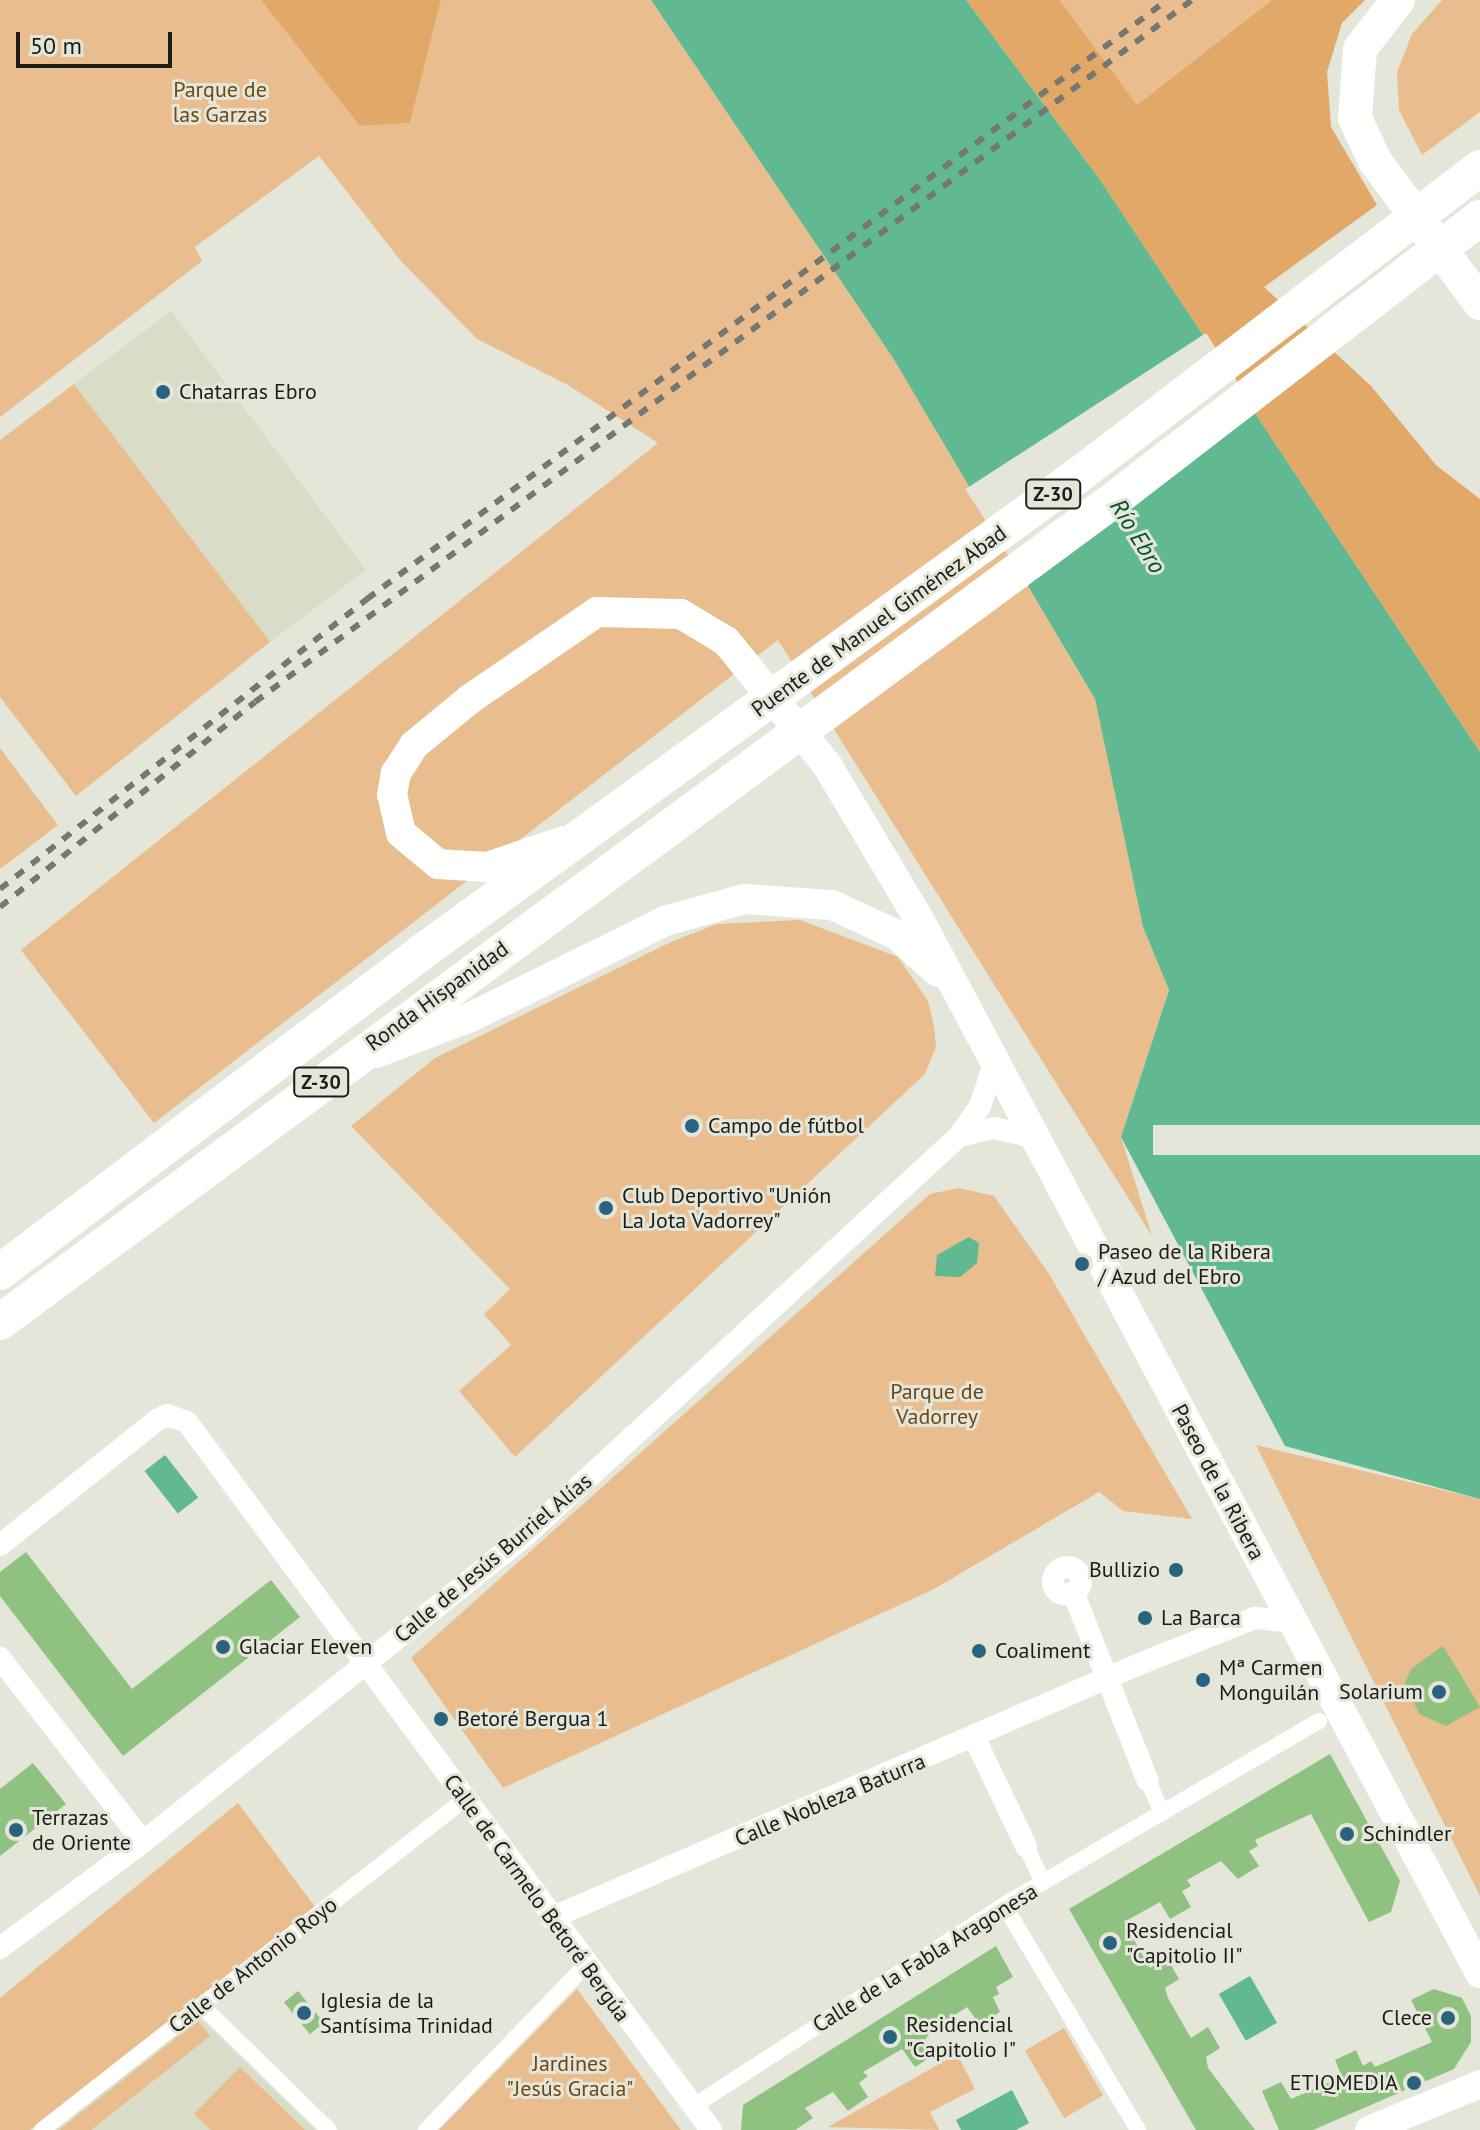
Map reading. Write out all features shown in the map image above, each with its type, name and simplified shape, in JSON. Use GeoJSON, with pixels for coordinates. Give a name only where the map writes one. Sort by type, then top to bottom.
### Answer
{"type":"FeatureCollection","features":[{"type":"Feature","properties":{"kind":"highway","name":"Puente de Manuel Giménez Abad"},"geometry":{"type":"LineString","coordinates":[[620,810],[1076,477],[1480,168]]}},
{"type":"Feature","properties":{"kind":"highway","name":"Puente de Manuel Giménez Abad"},"geometry":{"type":"LineString","coordinates":[[644,843],[1116,498],[1480,218]]}},
{"type":"Feature","properties":{"kind":"highway","name":"Ronda Hispanidad"},"geometry":{"type":"LineString","coordinates":[[0,1272],[620,810]]}},
{"type":"Feature","properties":{"kind":"highway","name":"Ronda Hispanidad"},"geometry":{"type":"LineString","coordinates":[[0,1322],[644,843]]}},
{"type":"Feature","properties":{"kind":"main road"},"geometry":{"type":"LineString","coordinates":[[1392,6],[1370,86],[1379,126],[1480,265]]}},
{"type":"Feature","properties":{"kind":"main road"},"geometry":{"type":"LineString","coordinates":[[1392,6],[1366,36],[1356,64],[1353,101],[1360,133],[1480,303]]}},
{"type":"Feature","properties":{"kind":"main road","name":"Paseo de la Ribera"},"geometry":{"type":"LineString","coordinates":[[585,835],[501,864],[448,867],[426,857],[401,833],[392,785],[414,745],[569,626],[619,609],[681,614],[726,641],[790,712],[875,843],[957,990],[1480,1973]]}},
{"type":"Feature","properties":{"kind":"main road"},"geometry":{"type":"LineString","coordinates":[[343,1066],[471,1017],[665,921],[744,899],[832,905],[869,919],[897,935],[957,990]]}},
{"type":"Feature","properties":{"kind":"street","name":"Calle de Jesús Burriel Alías"},"geometry":{"type":"LineString","coordinates":[[0,1948],[143,1842],[527,1534],[959,1136],[980,1106],[995,1061]]}},
{"type":"Feature","properties":{"kind":"street"},"geometry":{"type":"LineString","coordinates":[[959,1136],[994,1128],[1033,1137]]}},
{"type":"Feature","properties":{"kind":"street","name":"Calle de Carmelo Betoré Bergúa"},"geometry":{"type":"LineString","coordinates":[[0,1545],[167,1415],[187,1422],[368,1662],[464,1800],[711,2130]]}},
{"type":"Feature","properties":{"kind":"street"},"geometry":{"type":"LineString","coordinates":[[1255,1618],[1274,1587]]}},
{"type":"Feature","properties":{"kind":"street"},"geometry":{"type":"LineString","coordinates":[[1073,1592],[1162,1813]]}},
{"type":"Feature","properties":{"kind":"street","name":"Calle Nobleza Baturra"},"geometry":{"type":"LineString","coordinates":[[551,1918],[1255,1618],[1292,1622]]}},
{"type":"Feature","properties":{"kind":"street"},"geometry":{"type":"LineString","coordinates":[[0,1658],[143,1842]]}},
{"type":"Feature","properties":{"kind":"street","name":"Calle de la Fabla Aragonesa"},"geometry":{"type":"LineString","coordinates":[[692,2107],[1004,1905],[1319,1721]]}},
{"type":"Feature","properties":{"kind":"street"},"geometry":{"type":"LineString","coordinates":[[975,1739],[1043,1882]]}},
{"type":"Feature","properties":{"kind":"street","name":"Calle de Antonio Royo"},"geometry":{"type":"LineString","coordinates":[[42,2130],[464,1800]]}},
{"type":"Feature","properties":{"kind":"street"},"geometry":{"type":"LineString","coordinates":[[1004,1905],[1138,2130]]}},
{"type":"Feature","properties":{"kind":"street"},"geometry":{"type":"LineString","coordinates":[[426,2130],[586,1965]]}},
{"type":"Feature","properties":{"kind":"street"},"geometry":{"type":"LineString","coordinates":[[202,2006],[329,2130]]}},
{"type":"Feature","properties":{"kind":"street"},"geometry":{"type":"LineString","coordinates":[[1369,2130],[1480,2084]]}},
{"type":"Feature","properties":{"kind":"shaded area"},"geometry":{"type":"Polygon","coordinates":[[[261,0],[441,0],[410,123],[360,126],[261,0]]]}},
{"type":"Feature","properties":{"kind":"shaded area"},"geometry":{"type":"Polygon","coordinates":[[[966,0],[1060,0],[1137,105],[1272,0],[1365,0],[1342,23],[1327,72],[1331,127],[1377,205],[1264,287],[1371,386],[1436,465],[1480,499],[1480,752],[1098,177],[966,0]]]}},
{"type":"Feature","properties":{"kind":"shaded area"},"geometry":{"type":"Polygon","coordinates":[[[171,311],[366,570],[269,643],[74,384],[171,311]]]}},
{"type":"Feature","properties":{"kind":"shaded area"},"geometry":{"type":"Polygon","coordinates":[[[199,2017],[315,2130],[54,2130],[199,2017]]]}},
{"type":"Feature","properties":{"kind":"green space","name":"Parque de las Garzas"},"geometry":{"type":"Polygon","coordinates":[[[0,0],[261,0],[361,126],[410,123],[441,0],[651,0],[893,358],[1095,699],[1143,927],[1169,990],[1121,1137],[1152,1236],[778,640],[154,1123],[21,950],[658,443],[568,385],[477,339],[400,260],[319,156],[195,247],[202,261],[0,417],[0,0]]]}},
{"type":"Feature","properties":{"kind":"green space"},"geometry":{"type":"Polygon","coordinates":[[[1060,0],[1272,0],[1137,105],[1060,0]]]}},
{"type":"Feature","properties":{"kind":"green space"},"geometry":{"type":"Polygon","coordinates":[[[1442,0],[1480,0],[1480,112],[1422,155],[1399,110],[1397,72],[1412,34],[1442,0]]]}},
{"type":"Feature","properties":{"kind":"green space"},"geometry":{"type":"Polygon","coordinates":[[[74,384],[270,642],[76,796],[0,697],[0,440],[74,384]]]}},
{"type":"Feature","properties":{"kind":"green space"},"geometry":{"type":"Polygon","coordinates":[[[0,748],[58,825],[0,869],[0,748]]]}},
{"type":"Feature","properties":{"kind":"green space","name":"Club Deportivo \"Unión La Jota Vadorrey\""},"geometry":{"type":"Polygon","coordinates":[[[800,920],[898,957],[928,1001],[934,1026],[936,1047],[925,1074],[515,1457],[459,1391],[511,1345],[484,1314],[510,1289],[351,1126],[435,1058],[673,941],[717,924],[800,920]]]}},
{"type":"Feature","properties":{"kind":"green space","name":"Parque de Vadorrey"},"geometry":{"type":"Polygon","coordinates":[[[959,1188],[994,1196],[1049,1274],[1192,1519],[1123,1511],[1099,1492],[934,1589],[503,1788],[411,1658],[930,1194],[959,1188]]]}},
{"type":"Feature","properties":{"kind":"green space"},"geometry":{"type":"Polygon","coordinates":[[[1256,1445],[1480,1499],[1480,1896],[1256,1445]]]}},
{"type":"Feature","properties":{"kind":"green space"},"geometry":{"type":"Polygon","coordinates":[[[238,1803],[315,1907],[30,2130],[0,2130],[0,1998],[238,1803]]]}},
{"type":"Feature","properties":{"kind":"green space","name":"Jardines \"Jesús Gracia\""},"geometry":{"type":"Polygon","coordinates":[[[577,1989],[681,2130],[439,2130],[577,1989]]]}},
{"type":"Feature","properties":{"kind":"green space"},"geometry":{"type":"Polygon","coordinates":[[[198,2021],[210,2036],[91,2130],[59,2130],[198,2021]]]}},
{"type":"Feature","properties":{"kind":"green space"},"geometry":{"type":"Polygon","coordinates":[[[1064,2028],[1103,2096],[1064,2118],[1025,2050],[1064,2028]]]}},
{"type":"Feature","properties":{"kind":"green space"},"geometry":{"type":"Polygon","coordinates":[[[957,2054],[975,2089],[930,2112],[939,2130],[828,2127],[957,2054]]]}},
{"type":"Feature","properties":{"kind":"green space"},"geometry":{"type":"Polygon","coordinates":[[[240,2067],[305,2130],[211,2130],[194,2114],[240,2067]]]}},
{"type":"Feature","properties":{"kind":"water","name":"Río Ebro"},"geometry":{"type":"Polygon","coordinates":[[[651,0],[966,0],[1098,177],[1480,752],[1480,1499],[1285,1446],[1121,1137],[1169,990],[1143,927],[1095,699],[893,358],[651,0]]]}},
{"type":"Feature","properties":{"kind":"water"},"geometry":{"type":"Polygon","coordinates":[[[969,1237],[979,1243],[977,1263],[960,1277],[935,1276],[937,1255],[969,1237]]]}},
{"type":"Feature","properties":{"kind":"water"},"geometry":{"type":"Polygon","coordinates":[[[165,1455],[198,1498],[178,1514],[145,1471],[165,1455]]]}},
{"type":"Feature","properties":{"kind":"water"},"geometry":{"type":"Polygon","coordinates":[[[1250,1976],[1277,2023],[1246,2041],[1219,1994],[1250,1976]]]}},
{"type":"Feature","properties":{"kind":"water"},"geometry":{"type":"Polygon","coordinates":[[[1012,2090],[1029,2123],[1016,2130],[961,2130],[956,2120],[1012,2090]]]}},
{"type":"Feature","properties":{"kind":"pier"},"geometry":{"type":"Polygon","coordinates":[[[1206,333],[1256,409],[1015,566],[965,489],[1206,333]]]}},
{"type":"Feature","properties":{"kind":"pier"},"geometry":{"type":"Polygon","coordinates":[[[1153,1125],[1480,1125],[1480,1155],[1153,1155],[1153,1125]]]}},
{"type":"Feature","properties":{"kind":"building","name":"Glaciar Eleven"},"geometry":{"type":"Polygon","coordinates":[[[26,1552],[132,1689],[271,1580],[300,1617],[123,1756],[0,1596],[0,1572],[26,1552]]]}},
{"type":"Feature","properties":{"kind":"building","name":"Solarium"},"geometry":{"type":"Polygon","coordinates":[[[1443,1646],[1480,1707],[1446,1726],[1419,1714],[1405,1682],[1412,1668],[1443,1646]]]}},
{"type":"Feature","properties":{"kind":"building","name":"Residencial \"Capitolio II\""},"geometry":{"type":"Polygon","coordinates":[[[1330,1754],[1400,1881],[1391,1912],[1369,1922],[1311,1814],[1255,1840],[1258,1846],[1249,1851],[1259,1866],[1238,1879],[1221,1861],[1187,1880],[1191,1886],[1182,1891],[1191,1907],[1170,1919],[1160,1902],[1124,1922],[1150,1968],[1167,1958],[1179,1979],[1165,1988],[1168,1998],[1191,2038],[1208,2027],[1220,2048],[1206,2057],[1208,2068],[1255,2130],[1196,2130],[1069,1909],[1330,1754]]]}},
{"type":"Feature","properties":{"kind":"building","name":"Terrazas de Oriente"},"geometry":{"type":"Polygon","coordinates":[[[33,1763],[66,1804],[0,1856],[0,1789],[33,1763]]]}},
{"type":"Feature","properties":{"kind":"building","name":"Residencial \"Capitolio I\""},"geometry":{"type":"Polygon","coordinates":[[[996,1946],[1013,1977],[996,1987],[999,1994],[993,1997],[1000,2012],[980,2025],[967,2007],[932,2030],[925,2040],[934,2055],[915,2067],[902,2049],[863,2072],[868,2076],[859,2083],[868,2097],[848,2111],[833,2092],[805,2108],[813,2118],[795,2130],[741,2130],[743,2105],[996,1946]]]}},
{"type":"Feature","properties":{"kind":"building"},"geometry":{"type":"Polygon","coordinates":[[[1434,1989],[1462,1998],[1471,2016],[1471,2042],[1454,2069],[1313,2130],[1279,2130],[1262,2091],[1281,2082],[1291,2099],[1342,2077],[1335,2060],[1356,2050],[1363,2066],[1371,2061],[1375,2067],[1432,2042],[1411,2000],[1434,1989]]]}},
{"type":"Feature","properties":{"kind":"building","name":"Iglesia de la Santísima Trinidad"},"geometry":{"type":"Polygon","coordinates":[[[298,1991],[324,2023],[310,2034],[284,2002],[298,1991]]]}},
{"type":"Feature","properties":{"kind":"railway"},"geometry":{"type":"LineString","coordinates":[[0,889],[367,599],[1167,0]]}},
{"type":"Feature","properties":{"kind":"railway"},"geometry":{"type":"LineString","coordinates":[[0,907],[255,702],[1192,0]]}},
{"type":"Feature","properties":{"kind":"place","name":"Chatarras Ebro"},"geometry":{"type":"Point","coordinates":[163,392]}},
{"type":"Feature","properties":{"kind":"place","name":"Campo de fútbol"},"geometry":{"type":"Point","coordinates":[692,1126]}},
{"type":"Feature","properties":{"kind":"place","name":"Club Deportivo \"Unión La Jota Vadorrey\""},"geometry":{"type":"Point","coordinates":[606,1208]}},
{"type":"Feature","properties":{"kind":"place","name":"Paseo de la Ribera / Azud del Ebro"},"geometry":{"type":"Point","coordinates":[1082,1264]}},
{"type":"Feature","properties":{"kind":"place","name":"Bullizio"},"geometry":{"type":"Point","coordinates":[1176,1570]}},
{"type":"Feature","properties":{"kind":"place","name":"La Barca"},"geometry":{"type":"Point","coordinates":[1145,1618]}},
{"type":"Feature","properties":{"kind":"place","name":"Glaciar Eleven"},"geometry":{"type":"Point","coordinates":[223,1647]}},
{"type":"Feature","properties":{"kind":"place","name":"Coaliment"},"geometry":{"type":"Point","coordinates":[979,1651]}},
{"type":"Feature","properties":{"kind":"place","name":"Mª Carmen Monguilán"},"geometry":{"type":"Point","coordinates":[1203,1680]}},
{"type":"Feature","properties":{"kind":"place","name":"Solarium"},"geometry":{"type":"Point","coordinates":[1439,1692]}},
{"type":"Feature","properties":{"kind":"place","name":"Betoré Bergua 1"},"geometry":{"type":"Point","coordinates":[441,1719]}},
{"type":"Feature","properties":{"kind":"place","name":"Terrazas de Oriente"},"geometry":{"type":"Point","coordinates":[16,1830]}},
{"type":"Feature","properties":{"kind":"place","name":"Schindler"},"geometry":{"type":"Point","coordinates":[1347,1834]}},
{"type":"Feature","properties":{"kind":"place","name":"Residencial \"Capitolio II\""},"geometry":{"type":"Point","coordinates":[1110,1943]}},
{"type":"Feature","properties":{"kind":"place","name":"Iglesia de la Santísima Trinidad"},"geometry":{"type":"Point","coordinates":[304,2013]}},
{"type":"Feature","properties":{"kind":"place","name":"Clece"},"geometry":{"type":"Point","coordinates":[1448,2018]}},
{"type":"Feature","properties":{"kind":"place","name":"Residencial \"Capitolio I\""},"geometry":{"type":"Point","coordinates":[890,2037]}},
{"type":"Feature","properties":{"kind":"place","name":"ETIQMEDIA"},"geometry":{"type":"Point","coordinates":[1414,2083]}}]}
